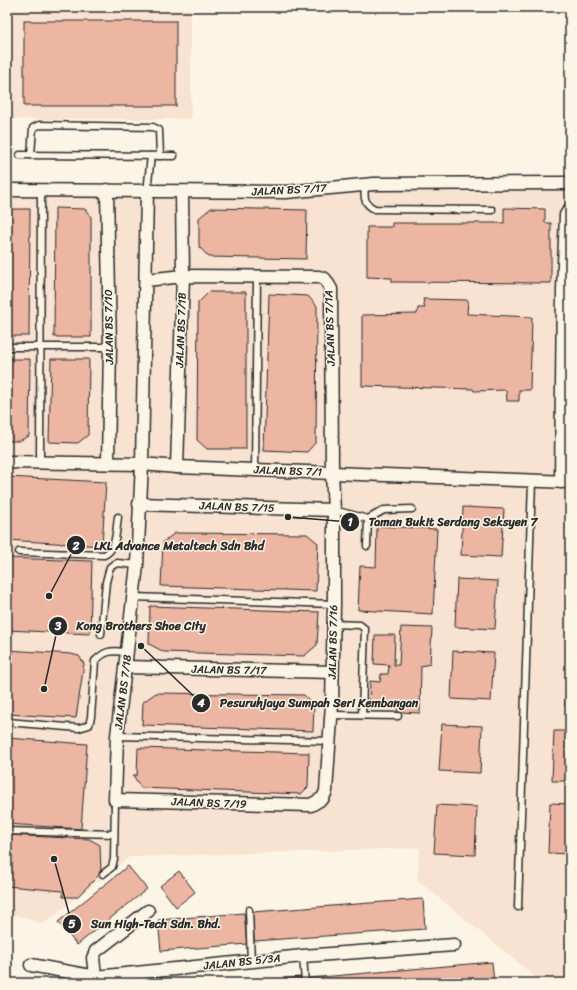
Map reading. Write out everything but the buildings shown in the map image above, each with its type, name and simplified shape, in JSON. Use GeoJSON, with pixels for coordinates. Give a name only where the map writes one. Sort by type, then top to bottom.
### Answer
{"type":"FeatureCollection","features":[{"type":"Feature","properties":{"kind":"street","name":"JALAN BS 7/17"},"geometry":{"type":"LineString","coordinates":[[7,190],[286,192],[365,184],[570,183]]}},
{"type":"Feature","properties":{"kind":"street","name":"JALAN BS 7/10"},"geometry":{"type":"LineString","coordinates":[[107,190],[110,347],[108,463]]}},
{"type":"Feature","properties":{"kind":"street"},"geometry":{"type":"LineString","coordinates":[[142,464],[147,191]]}},
{"type":"Feature","properties":{"kind":"street","name":"JALAN BS 7/1B"},"geometry":{"type":"LineString","coordinates":[[177,467],[183,276],[182,192]]}},
{"type":"Feature","properties":{"kind":"street"},"geometry":{"type":"LineString","coordinates":[[566,482],[566,215],[570,209]]}},
{"type":"Feature","properties":{"kind":"street","name":"JALAN BS 7/1A"},"geometry":{"type":"LineString","coordinates":[[146,280],[183,276],[319,277],[329,284],[331,296],[332,473]]}},
{"type":"Feature","properties":{"kind":"street","name":"JALAN BS 7/1"},"geometry":{"type":"LineString","coordinates":[[7,462],[142,464],[177,467],[566,482]]}},
{"type":"Feature","properties":{"kind":"street","name":"JALAN BS 7/18"},"geometry":{"type":"LineString","coordinates":[[115,800],[118,736],[137,564],[142,464]]}},
{"type":"Feature","properties":{"kind":"street","name":"JALAN BS 7/16"},"geometry":{"type":"LineString","coordinates":[[303,806],[318,802],[323,798],[326,791],[332,715],[334,510],[332,473]]}},
{"type":"Feature","properties":{"kind":"street","name":"JALAN BS 7/15"},"geometry":{"type":"LineString","coordinates":[[139,504],[334,510]]}},
{"type":"Feature","properties":{"kind":"street","name":"JALAN BS 7/17"},"geometry":{"type":"LineString","coordinates":[[126,667],[332,672]]}},
{"type":"Feature","properties":{"kind":"street","name":"JALAN BS 7/19"},"geometry":{"type":"LineString","coordinates":[[115,800],[303,806]]}},
{"type":"Feature","properties":{"kind":"street"},"geometry":{"type":"LineString","coordinates":[[96,980],[94,964],[96,951],[148,910]]}},
{"type":"Feature","properties":{"kind":"street","name":"JALAN BS 5/3A"},"geometry":{"type":"LineString","coordinates":[[31,965],[96,980],[303,956],[454,945]]}},
{"type":"Feature","properties":{"kind":"lane"},"geometry":{"type":"LineString","coordinates":[[31,155],[33,128],[39,125],[153,127],[159,130],[160,156]]}},
{"type":"Feature","properties":{"kind":"lane"},"geometry":{"type":"LineString","coordinates":[[20,155],[174,156]]}},
{"type":"Feature","properties":{"kind":"lane"},"geometry":{"type":"LineString","coordinates":[[147,191],[151,156]]}},
{"type":"Feature","properties":{"kind":"lane"},"geometry":{"type":"LineString","coordinates":[[365,184],[365,201],[368,206],[375,210],[492,210]]}},
{"type":"Feature","properties":{"kind":"lane"},"geometry":{"type":"LineString","coordinates":[[40,462],[41,190]]}},
{"type":"Feature","properties":{"kind":"lane"},"geometry":{"type":"LineString","coordinates":[[255,470],[257,276]]}},
{"type":"Feature","properties":{"kind":"lane"},"geometry":{"type":"LineString","coordinates":[[7,347],[110,347]]}},
{"type":"Feature","properties":{"kind":"lane"},"geometry":{"type":"LineString","coordinates":[[518,907],[532,481]]}},
{"type":"Feature","properties":{"kind":"lane"},"geometry":{"type":"LineString","coordinates":[[334,510],[368,519],[384,510],[412,509]]}},
{"type":"Feature","properties":{"kind":"lane"},"geometry":{"type":"LineString","coordinates":[[19,552],[98,556],[109,553],[113,547],[118,517]]}},
{"type":"Feature","properties":{"kind":"lane"},"geometry":{"type":"LineString","coordinates":[[367,546],[368,519]]}},
{"type":"Feature","properties":{"kind":"lane"},"geometry":{"type":"LineString","coordinates":[[109,553],[113,564]]}},
{"type":"Feature","properties":{"kind":"lane"},"geometry":{"type":"LineString","coordinates":[[113,564],[137,564]]}},
{"type":"Feature","properties":{"kind":"lane"},"geometry":{"type":"LineString","coordinates":[[101,634],[108,571],[113,564]]}},
{"type":"Feature","properties":{"kind":"lane"},"geometry":{"type":"LineString","coordinates":[[134,597],[334,604]]}},
{"type":"Feature","properties":{"kind":"lane"},"geometry":{"type":"LineString","coordinates":[[333,624],[360,625],[366,632],[362,714]]}},
{"type":"Feature","properties":{"kind":"lane"},"geometry":{"type":"LineString","coordinates":[[7,722],[79,728],[88,726],[91,717],[95,660],[102,653],[109,651],[128,652]]}},
{"type":"Feature","properties":{"kind":"lane"},"geometry":{"type":"LineString","coordinates":[[332,715],[362,714],[398,716]]}},
{"type":"Feature","properties":{"kind":"lane"},"geometry":{"type":"LineString","coordinates":[[118,736],[330,741]]}},
{"type":"Feature","properties":{"kind":"lane"},"geometry":{"type":"LineString","coordinates":[[103,874],[112,867],[114,859],[115,800]]}},
{"type":"Feature","properties":{"kind":"lane"},"geometry":{"type":"LineString","coordinates":[[7,831],[114,834]]}},
{"type":"Feature","properties":{"kind":"lane"},"geometry":{"type":"LineString","coordinates":[[249,910],[250,962]]}},
{"type":"Feature","properties":{"kind":"lane"},"geometry":{"type":"LineString","coordinates":[[303,956],[305,983]]}},
{"type":"Feature","properties":{"kind":"shaded area"},"geometry":{"type":"Polygon","coordinates":[[[7,7],[191,7],[191,119],[7,119],[7,7]]]}},
{"type":"Feature","properties":{"kind":"shaded area"},"geometry":{"type":"Polygon","coordinates":[[[7,185],[570,186],[570,983],[543,983],[417,880],[420,848],[129,857],[43,924],[15,915],[7,933],[7,185]]]}},
{"type":"Feature","properties":{"kind":"place","name":"Taman Bukit Serdang Seksyen 7"},"geometry":{"type":"Point","coordinates":[288,517]}},
{"type":"Feature","properties":{"kind":"place","name":"LKL Advance Metaltech Sdn Bhd"},"geometry":{"type":"Point","coordinates":[49,596]}},
{"type":"Feature","properties":{"kind":"place","name":"Pesuruhjaya Sumpah Seri Kembangan"},"geometry":{"type":"Point","coordinates":[141,646]}},
{"type":"Feature","properties":{"kind":"place","name":"Kong Brothers Shoe City"},"geometry":{"type":"Point","coordinates":[44,689]}},
{"type":"Feature","properties":{"kind":"place","name":"Sun High-Tech Sdn. Bhd."},"geometry":{"type":"Point","coordinates":[54,859]}}]}
